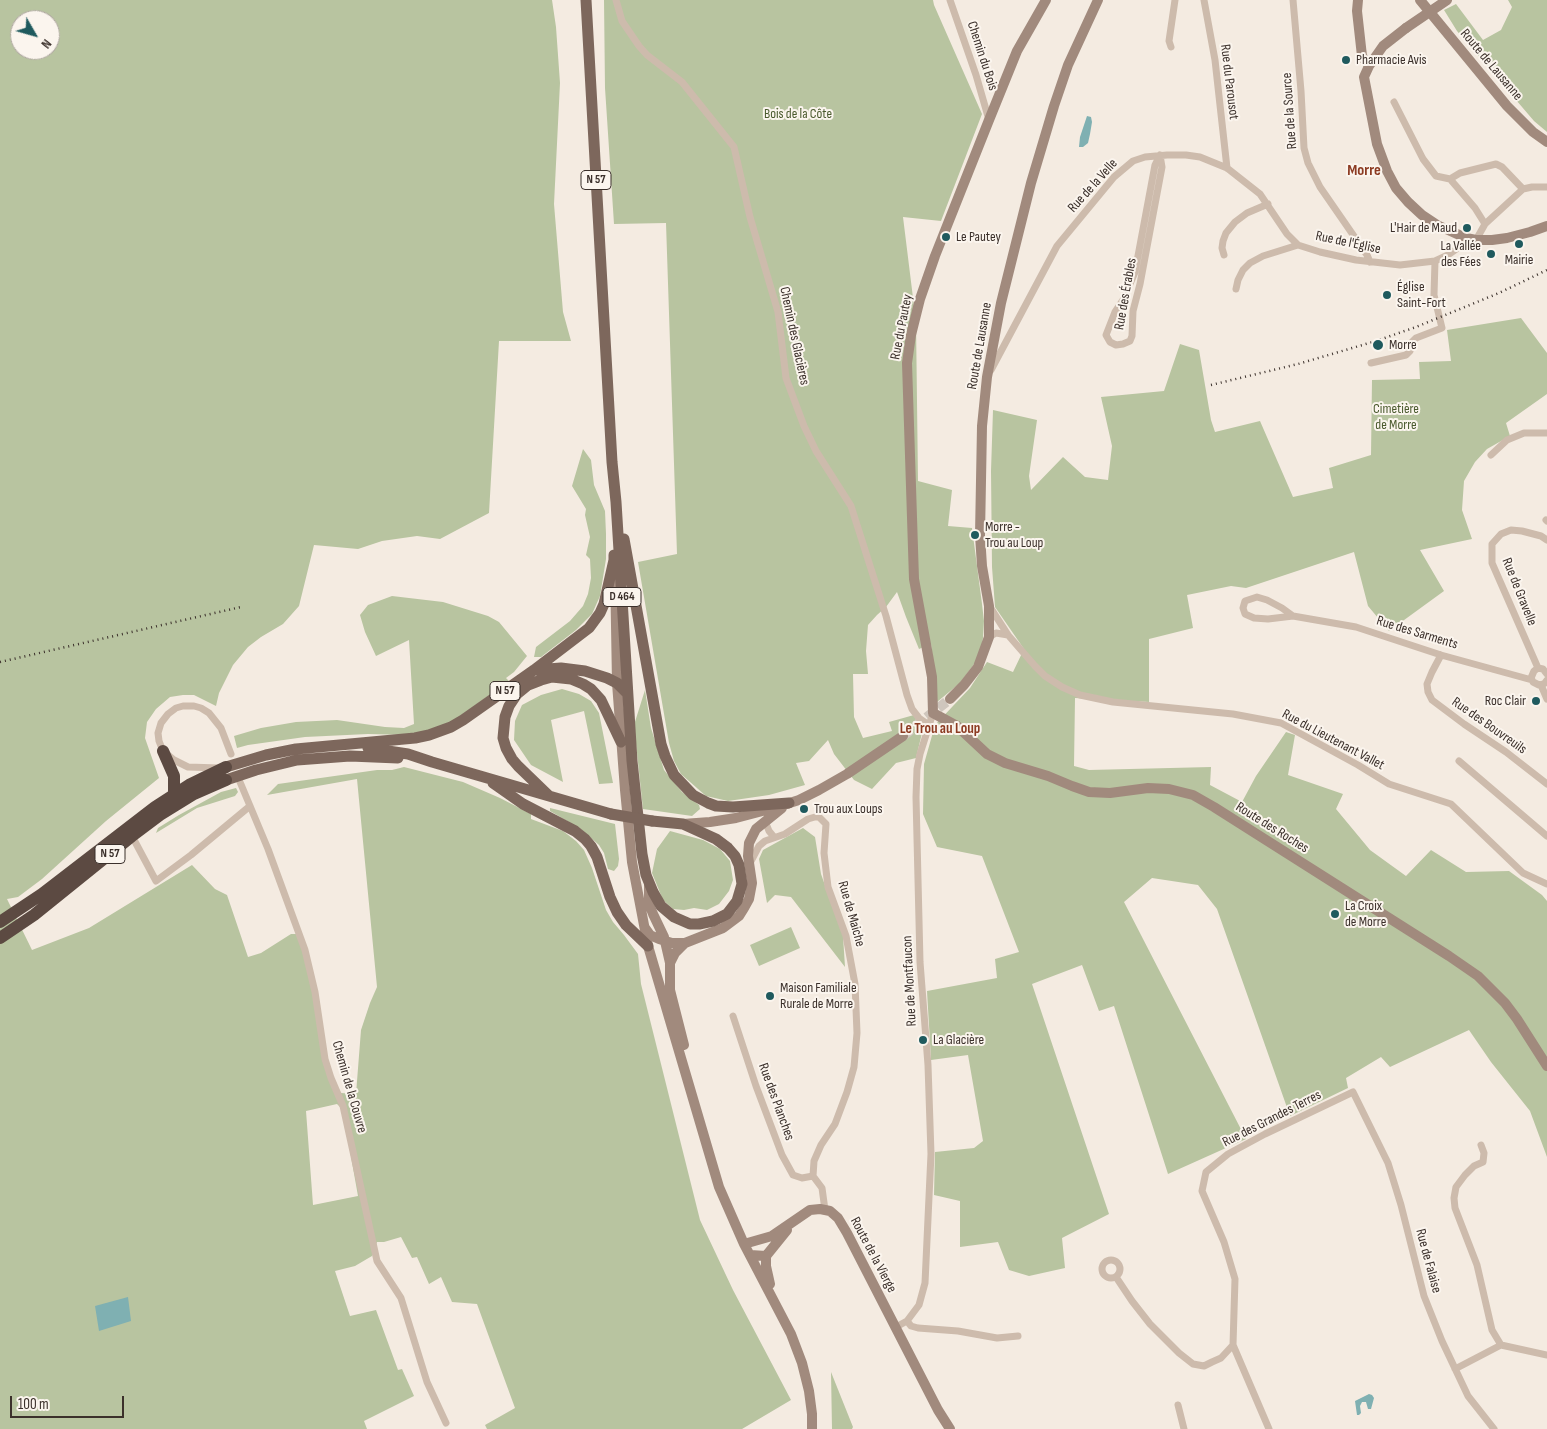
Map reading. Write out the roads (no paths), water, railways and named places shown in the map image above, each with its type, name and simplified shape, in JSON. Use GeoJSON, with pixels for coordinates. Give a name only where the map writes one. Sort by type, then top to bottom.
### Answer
{"type":"FeatureCollection","features":[{"type":"Feature","properties":{"kind":"highway"},"geometry":{"type":"LineString","coordinates":[[163,750],[174,776],[174,794]]}},
{"type":"Feature","properties":{"kind":"highway","name":"N 57"},"geometry":{"type":"LineString","coordinates":[[0,922],[42,894],[125,828],[174,794],[203,778],[226,774]]}},
{"type":"Feature","properties":{"kind":"highway","name":"N 57"},"geometry":{"type":"LineString","coordinates":[[0,938],[49,904],[132,836],[226,774]]}},
{"type":"Feature","properties":{"kind":"main road","name":"N 57"},"geometry":{"type":"LineString","coordinates":[[226,774],[252,759],[282,752],[312,747],[405,739],[440,732],[463,720],[583,633],[595,620],[604,604],[614,560],[611,502],[612,462],[586,0]]}},
{"type":"Feature","properties":{"kind":"main road","name":"Rue du Pautey"},"geometry":{"type":"LineString","coordinates":[[933,713],[932,677],[914,579],[908,363],[911,335],[920,298],[989,120],[1017,51],[1046,0]]}},
{"type":"Feature","properties":{"kind":"main road","name":"Route de Lausanne"},"geometry":{"type":"LineString","coordinates":[[950,699],[964,685],[978,666],[989,637],[989,606],[982,566],[980,535],[982,426],[986,377],[1001,303],[1049,124],[1068,65],[1098,0]]}},
{"type":"Feature","properties":{"kind":"main road"},"geometry":{"type":"LineString","coordinates":[[1358,0],[1357,11],[1362,56],[1369,66]]}},
{"type":"Feature","properties":{"kind":"main road","name":"Route de Lausanne"},"geometry":{"type":"LineString","coordinates":[[1420,0],[1507,106],[1533,132],[1547,142]]}},
{"type":"Feature","properties":{"kind":"main road"},"geometry":{"type":"LineString","coordinates":[[1447,0],[1383,46],[1364,77],[1377,144],[1387,171],[1396,188],[1422,215],[1437,225],[1471,239],[1492,240],[1507,238],[1547,226]]}},
{"type":"Feature","properties":{"kind":"main road","name":"D 464"},"geometry":{"type":"LineString","coordinates":[[612,462],[627,693],[640,843],[649,884],[649,904],[662,931],[670,963],[670,990],[685,1049],[694,1100]]}},
{"type":"Feature","properties":{"kind":"main road"},"geometry":{"type":"LineString","coordinates":[[616,502],[631,573],[661,744],[664,756],[674,775],[693,795],[716,806],[733,807],[789,803]]}},
{"type":"Feature","properties":{"kind":"main road","name":"D 464"},"geometry":{"type":"LineString","coordinates":[[614,560],[617,683],[621,742],[632,862],[648,946],[716,1179],[744,1244],[791,1334],[802,1363],[809,1391],[812,1429]]}},
{"type":"Feature","properties":{"kind":"main road"},"geometry":{"type":"LineString","coordinates":[[534,670],[552,668],[573,669],[597,674],[617,683],[627,693]]}},
{"type":"Feature","properties":{"kind":"main road"},"geometry":{"type":"LineString","coordinates":[[549,796],[512,759],[503,738],[505,717],[509,706],[517,694],[528,685],[552,677],[571,679],[584,684],[601,700],[621,742]]}},
{"type":"Feature","properties":{"kind":"main road","name":"Route des Roches"},"geometry":{"type":"LineString","coordinates":[[933,713],[957,726],[987,754],[1089,792],[1110,793],[1148,788],[1169,789],[1193,795],[1214,807],[1478,976],[1505,1003],[1547,1066]]}},
{"type":"Feature","properties":{"kind":"main road"},"geometry":{"type":"LineString","coordinates":[[683,824],[736,818],[789,803],[809,795],[837,780],[903,736]]}},
{"type":"Feature","properties":{"kind":"main road","name":"N 57"},"geometry":{"type":"LineString","coordinates":[[339,745],[397,751],[611,814],[683,824]]}},
{"type":"Feature","properties":{"kind":"main road","name":"N 57"},"geometry":{"type":"LineString","coordinates":[[226,774],[327,757],[384,757],[432,762]]}},
{"type":"Feature","properties":{"kind":"main road"},"geometry":{"type":"LineString","coordinates":[[486,777],[523,804],[575,830],[585,839],[597,857],[617,912],[626,925],[648,946]]}},
{"type":"Feature","properties":{"kind":"main road"},"geometry":{"type":"LineString","coordinates":[[670,963],[675,953],[685,943],[723,928],[739,916],[751,891],[752,883],[748,850],[752,835],[765,821],[789,803]]}},
{"type":"Feature","properties":{"kind":"main road"},"geometry":{"type":"LineString","coordinates":[[649,884],[657,900],[668,913],[690,924],[706,923],[720,918],[727,914],[737,901],[742,874],[735,856],[716,839],[683,824]]}},
{"type":"Feature","properties":{"kind":"main road"},"geometry":{"type":"LineString","coordinates":[[644,927],[650,935],[665,941],[685,943]]}},
{"type":"Feature","properties":{"kind":"main road"},"geometry":{"type":"LineString","coordinates":[[744,1244],[772,1236],[791,1225],[810,1210],[824,1210]]}},
{"type":"Feature","properties":{"kind":"main road","name":"Route de la Vierge"},"geometry":{"type":"LineString","coordinates":[[824,1210],[830,1211],[838,1218],[847,1233],[938,1410],[950,1429]]}},
{"type":"Feature","properties":{"kind":"main road"},"geometry":{"type":"LineString","coordinates":[[773,1297],[766,1266],[766,1256],[791,1225]]}},
{"type":"Feature","properties":{"kind":"main road"},"geometry":{"type":"LineString","coordinates":[[750,1255],[766,1256]]}},
{"type":"Feature","properties":{"kind":"street","name":"Chemin des Glacières"},"geometry":{"type":"LineString","coordinates":[[616,0],[622,21],[639,46],[647,55],[682,82],[734,147],[750,217],[778,312],[786,378],[804,426],[816,451],[852,506],[886,616],[907,695],[912,709],[919,718],[929,725]]}},
{"type":"Feature","properties":{"kind":"street","name":"Chemin du Bois"},"geometry":{"type":"LineString","coordinates":[[950,0],[976,75],[989,120]]}},
{"type":"Feature","properties":{"kind":"street"},"geometry":{"type":"LineString","coordinates":[[1171,47],[1169,41],[1175,0]]}},
{"type":"Feature","properties":{"kind":"street","name":"Rue du Parousot"},"geometry":{"type":"LineString","coordinates":[[1204,0],[1215,60],[1226,168]]}},
{"type":"Feature","properties":{"kind":"street","name":"Rue de la Source"},"geometry":{"type":"LineString","coordinates":[[1293,0],[1304,148],[1308,163],[1320,187],[1370,262]]}},
{"type":"Feature","properties":{"kind":"street"},"geometry":{"type":"LineString","coordinates":[[1394,102],[1423,159],[1436,176],[1450,179],[1475,208],[1485,224]]}},
{"type":"Feature","properties":{"kind":"street","name":"Rue de la Velle"},"geometry":{"type":"LineString","coordinates":[[986,377],[1057,246],[1114,177],[1133,161],[1160,155],[1186,155],[1200,157],[1226,168],[1260,194],[1287,234],[1298,245]]}},
{"type":"Feature","properties":{"kind":"street","name":"Rue des Érables"},"geometry":{"type":"LineString","coordinates":[[1160,155],[1162,167],[1133,311],[1132,336],[1130,341],[1124,344],[1116,344],[1110,342],[1106,335],[1135,272],[1155,165],[1160,155]]}},
{"type":"Feature","properties":{"kind":"street"},"geometry":{"type":"LineString","coordinates":[[1450,179],[1460,173],[1496,164],[1502,167],[1522,189],[1547,187]]}},
{"type":"Feature","properties":{"kind":"street","name":"Rue de l'Église"},"geometry":{"type":"LineString","coordinates":[[1236,289],[1243,270],[1250,263],[1263,256],[1298,245],[1320,252],[1370,262],[1400,265],[1435,260],[1448,255],[1471,239],[1522,189]]}},
{"type":"Feature","properties":{"kind":"street"},"geometry":{"type":"LineString","coordinates":[[1223,252],[1223,241],[1235,222],[1247,213],[1268,204]]}},
{"type":"Feature","properties":{"kind":"street"},"geometry":{"type":"LineString","coordinates":[[1142,231],[1150,232]]}},
{"type":"Feature","properties":{"kind":"street"},"geometry":{"type":"LineString","coordinates":[[1371,363],[1406,354],[1410,351],[1412,342],[1416,338],[1442,328],[1434,295],[1435,260]]}},
{"type":"Feature","properties":{"kind":"street"},"geometry":{"type":"LineString","coordinates":[[1491,456],[1508,440],[1524,433],[1547,433]]}},
{"type":"Feature","properties":{"kind":"street","name":"Rue de Gravelle"},"geometry":{"type":"LineString","coordinates":[[1536,670],[1530,650],[1492,563],[1492,544],[1501,534],[1511,530],[1522,530],[1547,540]]}},
{"type":"Feature","properties":{"kind":"street","name":"Rue des Sarments"},"geometry":{"type":"LineString","coordinates":[[1293,616],[1282,608],[1257,596],[1245,601],[1243,608],[1245,614],[1254,618],[1268,619],[1293,616],[1356,627],[1440,654],[1532,680],[1536,685],[1546,682]]}},
{"type":"Feature","properties":{"kind":"street","name":"Rue du Lieutenant Vallet"},"geometry":{"type":"LineString","coordinates":[[989,606],[1008,635],[1045,676],[1062,687],[1080,695],[1113,702],[1233,714],[1281,724],[1358,765],[1389,784],[1451,804],[1523,873],[1547,884]]}},
{"type":"Feature","properties":{"kind":"street"},"geometry":{"type":"LineString","coordinates":[[989,637],[996,634],[1008,635]]}},
{"type":"Feature","properties":{"kind":"street","name":"Rue des Bouvreuils"},"geometry":{"type":"LineString","coordinates":[[1440,654],[1427,684],[1432,700],[1547,784]]}},
{"type":"Feature","properties":{"kind":"street"},"geometry":{"type":"LineString","coordinates":[[1532,680],[1531,675],[1536,670],[1543,670],[1547,674]]}},
{"type":"Feature","properties":{"kind":"street"},"geometry":{"type":"LineString","coordinates":[[1546,682],[1547,699]]}},
{"type":"Feature","properties":{"kind":"street"},"geometry":{"type":"LineString","coordinates":[[226,774],[188,767],[174,760],[163,750],[159,741],[158,733],[161,723],[176,708],[184,706],[201,708],[209,713],[221,728],[231,754]]}},
{"type":"Feature","properties":{"kind":"street","name":"Rue de Montfaucon"},"geometry":{"type":"LineString","coordinates":[[896,1327],[907,1321],[919,1305],[926,1283],[931,1154],[928,1065],[920,962],[916,797],[917,769],[920,754],[933,713]]}},
{"type":"Feature","properties":{"kind":"street"},"geometry":{"type":"LineString","coordinates":[[1459,761],[1547,836]]}},
{"type":"Feature","properties":{"kind":"street","name":"Chemin de la Couvre"},"geometry":{"type":"LineString","coordinates":[[240,782],[268,849],[306,950],[315,992],[325,1059],[345,1116],[377,1261],[401,1298],[427,1382],[446,1423]]}},
{"type":"Feature","properties":{"kind":"street"},"geometry":{"type":"LineString","coordinates":[[132,836],[156,881],[191,855],[250,806]]}},
{"type":"Feature","properties":{"kind":"street","name":"Rue de Maiche"},"geometry":{"type":"LineString","coordinates":[[750,863],[759,846],[765,841],[785,834],[802,822],[815,817],[823,820],[826,824],[824,853],[828,887],[846,936],[855,984],[857,1033],[854,1067],[847,1092],[835,1124],[820,1145],[814,1161],[813,1176]]}},
{"type":"Feature","properties":{"kind":"street"},"geometry":{"type":"LineString","coordinates":[[765,821],[774,837]]}},
{"type":"Feature","properties":{"kind":"street","name":"Rue des Planches"},"geometry":{"type":"LineString","coordinates":[[733,1016],[756,1086],[782,1155],[793,1175],[802,1178],[813,1176]]}},
{"type":"Feature","properties":{"kind":"street","name":"Rue des Grandes Terres"},"geometry":{"type":"LineString","coordinates":[[1269,1429],[1233,1345],[1235,1279],[1224,1242],[1202,1191],[1206,1172],[1228,1154],[1353,1092]]}},
{"type":"Feature","properties":{"kind":"street","name":"Rue de Falaise"},"geometry":{"type":"LineString","coordinates":[[1353,1092],[1388,1163],[1401,1205],[1424,1296],[1442,1341],[1468,1396],[1494,1429]]}},
{"type":"Feature","properties":{"kind":"street"},"geometry":{"type":"LineString","coordinates":[[1482,1145],[1484,1153],[1483,1162],[1474,1166],[1465,1175],[1456,1187],[1454,1198],[1477,1265],[1492,1330],[1500,1345]]}},
{"type":"Feature","properties":{"kind":"street"},"geometry":{"type":"LineString","coordinates":[[813,1176],[822,1188],[824,1210]]}},
{"type":"Feature","properties":{"kind":"street"},"geometry":{"type":"LineString","coordinates":[[1116,1277],[1150,1324],[1193,1364],[1204,1366],[1221,1358],[1233,1345]]}},
{"type":"Feature","properties":{"kind":"street"},"geometry":{"type":"LineString","coordinates":[[907,1321],[911,1326],[918,1328],[958,1331],[997,1338],[1018,1336]]}},
{"type":"Feature","properties":{"kind":"street"},"geometry":{"type":"LineString","coordinates":[[1455,1368],[1500,1345],[1547,1355]]}},
{"type":"Feature","properties":{"kind":"street"},"geometry":{"type":"LineString","coordinates":[[1178,1405],[1184,1429]]}},
{"type":"Feature","properties":{"kind":"water"},"geometry":{"type":"Polygon","coordinates":[[[1087,116],[1091,117],[1092,122],[1088,143],[1083,147],[1079,147],[1080,137],[1087,116]]]}},
{"type":"Feature","properties":{"kind":"water"},"geometry":{"type":"Polygon","coordinates":[[[128,1297],[131,1321],[99,1331],[95,1306],[128,1297]]]}},
{"type":"Feature","properties":{"kind":"water"},"geometry":{"type":"Polygon","coordinates":[[[1369,1394],[1374,1398],[1371,1409],[1368,1409],[1366,1402],[1362,1402],[1360,1406],[1361,1413],[1357,1415],[1355,1401],[1369,1394]]]}},
{"type":"Feature","properties":{"kind":"tunnel"},"geometry":{"type":"LineString","coordinates":[[903,736],[950,699]]}},
{"type":"Feature","properties":{"kind":"railway"},"geometry":{"type":"LineString","coordinates":[[1211,385],[1298,364],[1376,341],[1499,293],[1547,270]]}},
{"type":"Feature","properties":{"kind":"railway"},"geometry":{"type":"LineString","coordinates":[[0,662],[241,607]]}},
{"type":"Feature","properties":{"kind":"place","name":"Pharmacie Avis"},"geometry":{"type":"Point","coordinates":[1346,60]}},
{"type":"Feature","properties":{"kind":"place","name":"L'Hair de Maud"},"geometry":{"type":"Point","coordinates":[1467,228]}},
{"type":"Feature","properties":{"kind":"place","name":"Le Pautey"},"geometry":{"type":"Point","coordinates":[946,237]}},
{"type":"Feature","properties":{"kind":"place","name":"Mairie"},"geometry":{"type":"Point","coordinates":[1519,244]}},
{"type":"Feature","properties":{"kind":"place","name":"La Vallée des Fées"},"geometry":{"type":"Point","coordinates":[1491,254]}},
{"type":"Feature","properties":{"kind":"place","name":"Église Saint-Fort"},"geometry":{"type":"Point","coordinates":[1387,295]}},
{"type":"Feature","properties":{"kind":"place","name":"Morre"},"geometry":{"type":"Point","coordinates":[1378,345]}},
{"type":"Feature","properties":{"kind":"place","name":"Morre - Trou au Loup"},"geometry":{"type":"Point","coordinates":[975,535]}},
{"type":"Feature","properties":{"kind":"place","name":"Roc Clair"},"geometry":{"type":"Point","coordinates":[1536,701]}},
{"type":"Feature","properties":{"kind":"place","name":"Trou aux Loups"},"geometry":{"type":"Point","coordinates":[804,809]}},
{"type":"Feature","properties":{"kind":"place","name":"La Croix de Morre"},"geometry":{"type":"Point","coordinates":[1335,914]}},
{"type":"Feature","properties":{"kind":"place","name":"Maison Familiale Rurale de Morre"},"geometry":{"type":"Point","coordinates":[770,996]}},
{"type":"Feature","properties":{"kind":"place","name":"La Glacière"},"geometry":{"type":"Point","coordinates":[923,1040]}},
{"type":"Feature","properties":{"kind":"district","name":"Morre"},"geometry":{"type":"Point","coordinates":[1364,171]}},
{"type":"Feature","properties":{"kind":"district","name":"Le Trou au Loup"},"geometry":{"type":"Point","coordinates":[940,729]}},
{"type":"Feature","properties":{"kind":"park label","name":"Bois de la Côte"},"geometry":{"type":"Point","coordinates":[798,114]}},
{"type":"Feature","properties":{"kind":"park label","name":"Cimetière de Morre"},"geometry":{"type":"Point","coordinates":[1396,418]}}]}
